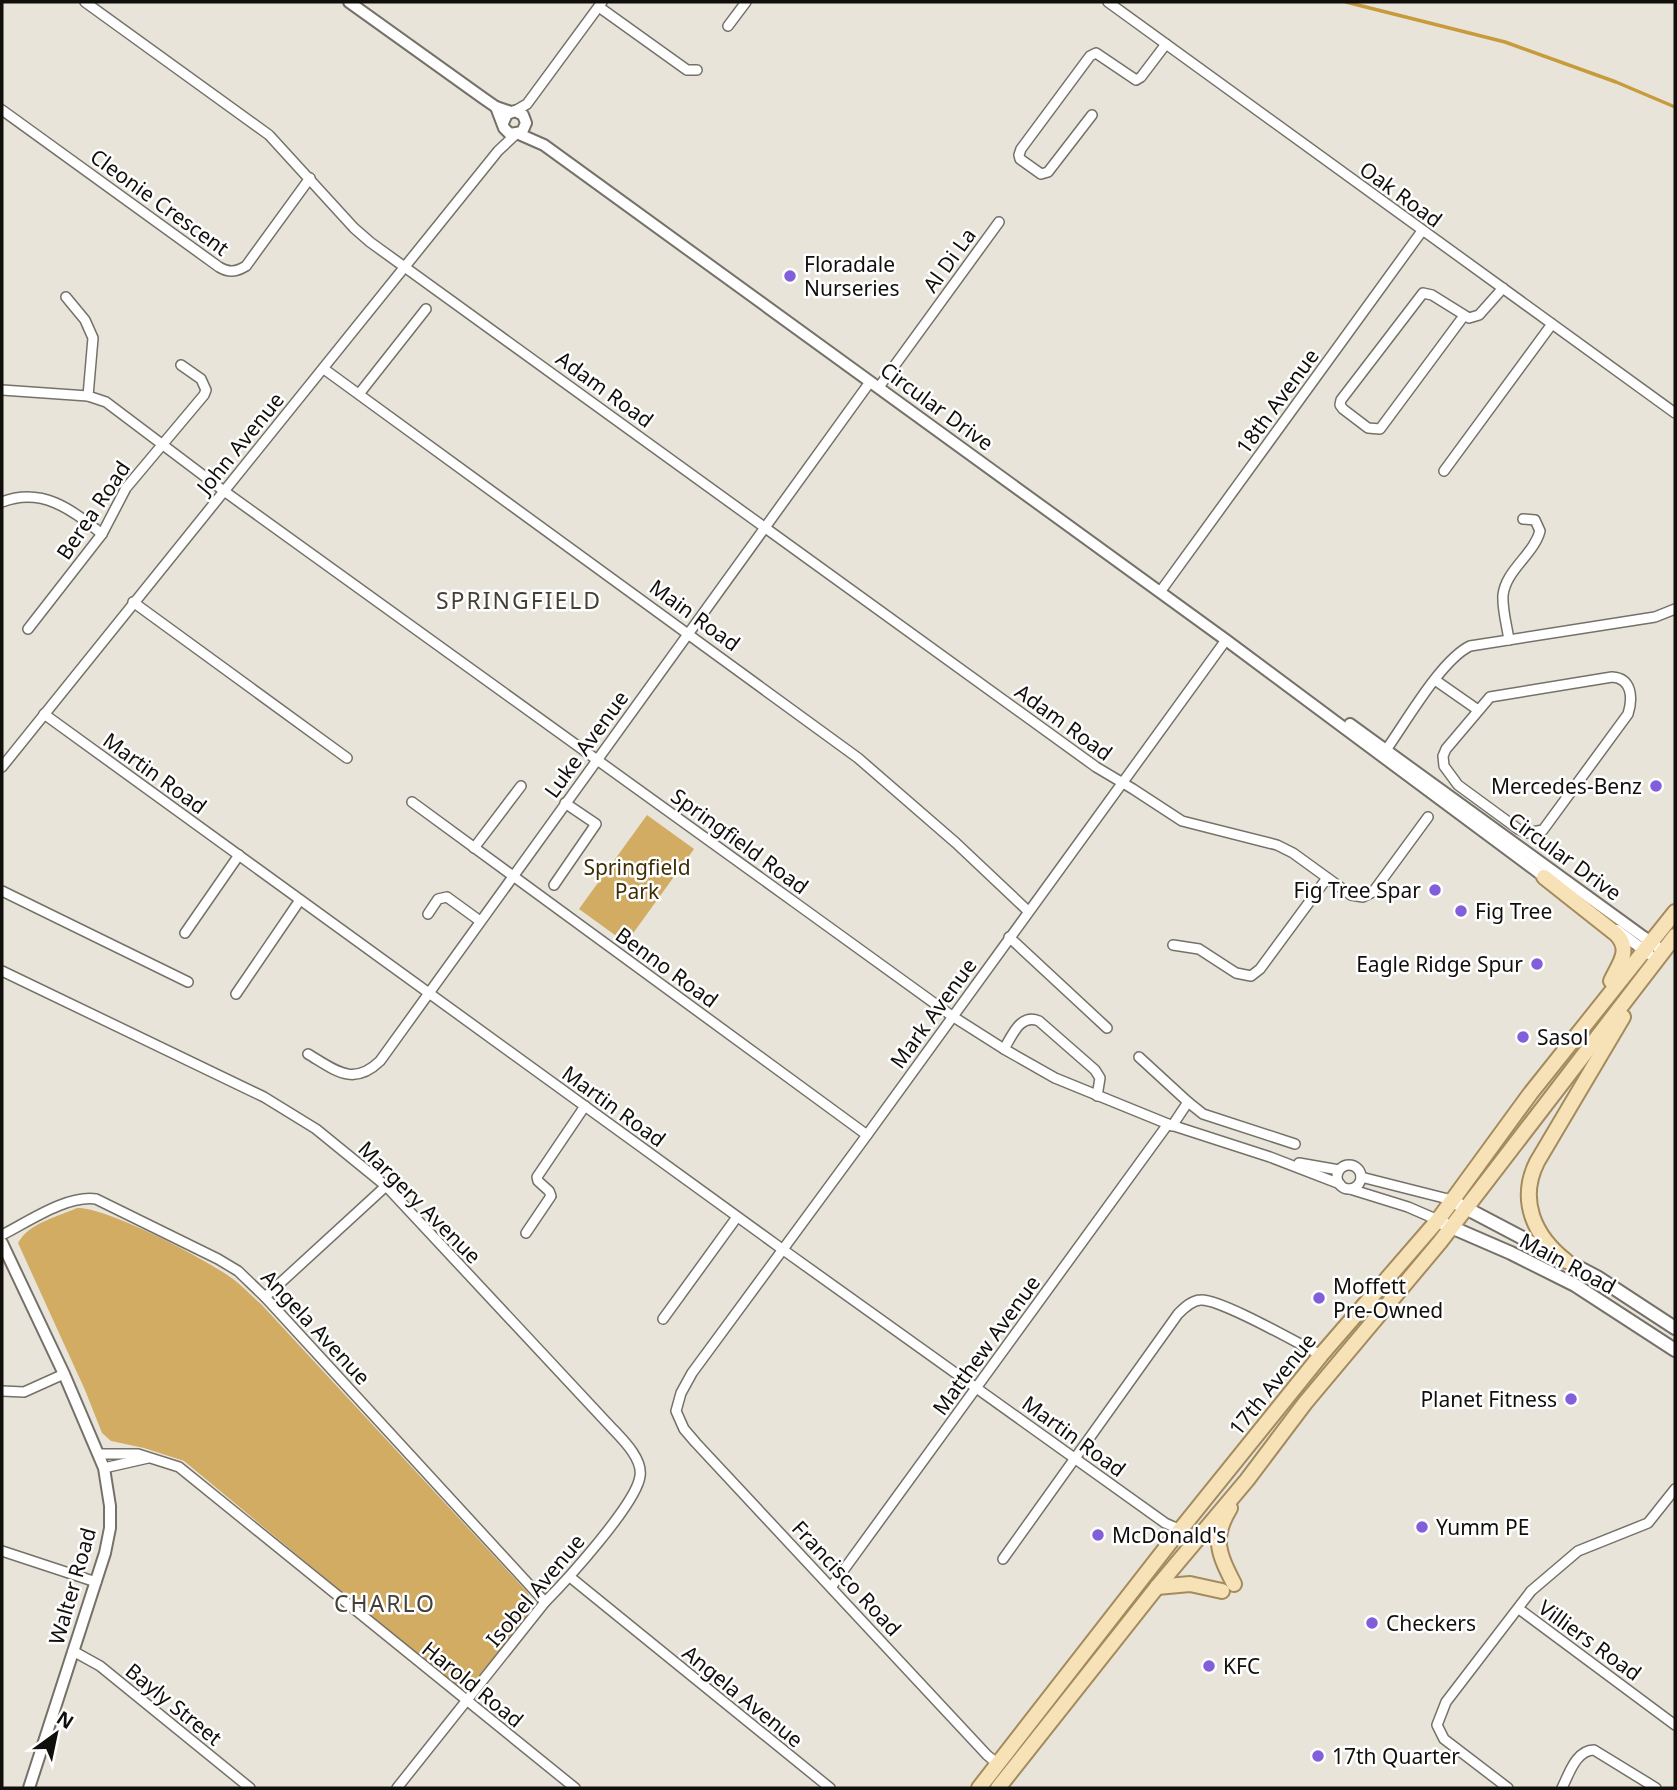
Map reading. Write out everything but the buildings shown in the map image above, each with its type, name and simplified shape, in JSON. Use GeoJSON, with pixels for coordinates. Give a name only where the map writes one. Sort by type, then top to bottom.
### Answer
{"type":"FeatureCollection","features":[{"type":"Feature","properties":{"kind":"main road"},"geometry":{"type":"LineString","coordinates":[[1544,877],[1616,934],[1623,944],[1623,957],[1605,999]]}},
{"type":"Feature","properties":{"kind":"main road","name":"17th Avenue"},"geometry":{"type":"LineString","coordinates":[[979,1788],[1321,1355],[1444,1224],[1530,1094],[1675,912]]}},
{"type":"Feature","properties":{"kind":"main road"},"geometry":{"type":"LineString","coordinates":[[1458,1204],[1627,999],[1675,936]]}},
{"type":"Feature","properties":{"kind":"main road"},"geometry":{"type":"LineString","coordinates":[[1566,1261],[1545,1242],[1534,1224],[1528,1199],[1530,1179],[1537,1162],[1624,1015],[1628,1007],[1627,999]]}},
{"type":"Feature","properties":{"kind":"main road","name":"Main Road"},"geometry":{"type":"LineString","coordinates":[[1458,1204],[1624,1294],[1675,1328]]}},
{"type":"Feature","properties":{"kind":"main road"},"geometry":{"type":"LineString","coordinates":[[998,1788],[1157,1587],[1247,1480],[1444,1224]]}},
{"type":"Feature","properties":{"kind":"main road","name":"Main Road"},"geometry":{"type":"LineString","coordinates":[[1444,1224],[1575,1285],[1675,1350]]}},
{"type":"Feature","properties":{"kind":"main road"},"geometry":{"type":"LineString","coordinates":[[1157,1587],[1190,1584],[1228,1587],[1217,1540],[1226,1514],[1247,1480]]}},
{"type":"Feature","properties":{"kind":"street","name":"Adam Road"},"geometry":{"type":"LineString","coordinates":[[85,2],[269,135],[354,228],[1096,767],[1182,821],[1277,845],[1293,853],[1352,895],[1369,895],[1428,817]]}},
{"type":"Feature","properties":{"kind":"street"},"geometry":{"type":"LineString","coordinates":[[349,2],[496,107],[513,112],[526,121]]}},
{"type":"Feature","properties":{"kind":"street"},"geometry":{"type":"LineString","coordinates":[[728,26],[746,2]]}},
{"type":"Feature","properties":{"kind":"street","name":"Oak Road"},"geometry":{"type":"LineString","coordinates":[[1108,2],[1675,413]]}},
{"type":"Feature","properties":{"kind":"street"},"geometry":{"type":"LineString","coordinates":[[503,125],[507,114],[527,104],[600,4],[687,70],[697,71]]}},
{"type":"Feature","properties":{"kind":"street"},"geometry":{"type":"LineString","coordinates":[[1091,115],[1048,172],[1041,174],[1020,159],[1018,155],[1021,149],[1090,56],[1097,53],[1136,80],[1166,44]]}},
{"type":"Feature","properties":{"kind":"street"},"geometry":{"type":"LineString","coordinates":[[496,107],[503,125],[510,134],[517,134],[524,129],[527,104]]}},
{"type":"Feature","properties":{"kind":"street","name":"Cleonie Crescent"},"geometry":{"type":"LineString","coordinates":[[2,110],[219,267],[229,271],[246,266],[310,178]]}},
{"type":"Feature","properties":{"kind":"street","name":"Circular Drive"},"geometry":{"type":"LineString","coordinates":[[526,121],[544,145]]}},
{"type":"Feature","properties":{"kind":"street","name":"John Avenue"},"geometry":{"type":"LineString","coordinates":[[498,151],[503,125]]}},
{"type":"Feature","properties":{"kind":"street","name":"Circular Drive"},"geometry":{"type":"LineString","coordinates":[[517,134],[544,145],[1226,640],[1544,877],[1648,946]]}},
{"type":"Feature","properties":{"kind":"street","name":"John Avenue"},"geometry":{"type":"LineString","coordinates":[[2,767],[6,754],[44,714],[498,151],[517,134]]}},
{"type":"Feature","properties":{"kind":"street","name":"Al Di La"},"geometry":{"type":"LineString","coordinates":[[874,385],[999,222]]}},
{"type":"Feature","properties":{"kind":"street","name":"18th Avenue"},"geometry":{"type":"LineString","coordinates":[[1160,592],[1422,231]]}},
{"type":"Feature","properties":{"kind":"street"},"geometry":{"type":"LineString","coordinates":[[1463,317],[1380,429],[1368,428],[1340,405],[1341,400],[1423,293],[1432,295],[1463,317],[1474,318],[1503,288]]}},
{"type":"Feature","properties":{"kind":"street"},"geometry":{"type":"LineString","coordinates":[[2,390],[88,396],[93,338],[85,320],[66,297]]}},
{"type":"Feature","properties":{"kind":"street"},"geometry":{"type":"LineString","coordinates":[[359,394],[426,309]]}},
{"type":"Feature","properties":{"kind":"street"},"geometry":{"type":"LineString","coordinates":[[1444,471],[1552,324]]}},
{"type":"Feature","properties":{"kind":"street","name":"Berea Road"},"geometry":{"type":"LineString","coordinates":[[28,629],[102,534],[113,516],[120,495],[202,398],[206,390],[201,379],[181,365]]}},
{"type":"Feature","properties":{"kind":"street","name":"Main Road"},"geometry":{"type":"LineString","coordinates":[[324,369],[688,633],[889,783],[1028,911]]}},
{"type":"Feature","properties":{"kind":"street","name":"Luke Avenue"},"geometry":{"type":"LineString","coordinates":[[308,1054],[339,1072],[351,1075],[362,1075],[380,1061],[765,527],[874,385]]}},
{"type":"Feature","properties":{"kind":"street","name":"Springfield Road"},"geometry":{"type":"LineString","coordinates":[[88,396],[106,402],[224,491],[952,1016],[1004,1049],[1055,1078],[1097,1096],[1170,1125],[1270,1157],[1340,1184]]}},
{"type":"Feature","properties":{"kind":"street"},"geometry":{"type":"LineString","coordinates":[[2,502],[14,498],[55,502],[70,509],[102,534]]}},
{"type":"Feature","properties":{"kind":"street"},"geometry":{"type":"LineString","coordinates":[[1510,640],[1504,603],[1506,586],[1537,540],[1540,531],[1535,520],[1523,519]]}},
{"type":"Feature","properties":{"kind":"street"},"geometry":{"type":"LineString","coordinates":[[133,602],[347,758]]}},
{"type":"Feature","properties":{"kind":"street"},"geometry":{"type":"LineString","coordinates":[[1386,750],[1435,680],[1464,648],[1655,617],[1675,610]]}},
{"type":"Feature","properties":{"kind":"street","name":"Mark Avenue"},"geometry":{"type":"LineString","coordinates":[[676,1411],[681,1393],[692,1373],[1226,640]]}},
{"type":"Feature","properties":{"kind":"street"},"geometry":{"type":"LineString","coordinates":[[1612,677],[1626,682],[1631,693],[1628,714],[1550,822],[1543,830],[1533,832],[1518,829],[1464,790],[1444,766],[1443,756],[1446,749],[1478,710],[1494,695],[1612,677]]}},
{"type":"Feature","properties":{"kind":"street"},"geometry":{"type":"LineString","coordinates":[[1435,680],[1478,710]]}},
{"type":"Feature","properties":{"kind":"street","name":"Circular Drive"},"geometry":{"type":"LineString","coordinates":[[1306,699],[1317,702],[1386,750],[1660,955]]}},
{"type":"Feature","properties":{"kind":"street","name":"Martin Road"},"geometry":{"type":"LineString","coordinates":[[44,714],[1165,1523],[1177,1535]]}},
{"type":"Feature","properties":{"kind":"street"},"geometry":{"type":"LineString","coordinates":[[474,848],[521,786]]}},
{"type":"Feature","properties":{"kind":"street","name":"Benno Road"},"geometry":{"type":"LineString","coordinates":[[412,802],[867,1135]]}},
{"type":"Feature","properties":{"kind":"street"},"geometry":{"type":"LineString","coordinates":[[554,885],[596,824],[565,803]]}},
{"type":"Feature","properties":{"kind":"street"},"geometry":{"type":"LineString","coordinates":[[185,933],[239,855]]}},
{"type":"Feature","properties":{"kind":"street"},"geometry":{"type":"LineString","coordinates":[[1173,945],[1199,949],[1242,976],[1254,974],[1327,878]]}},
{"type":"Feature","properties":{"kind":"street"},"geometry":{"type":"LineString","coordinates":[[2,891],[188,982]]}},
{"type":"Feature","properties":{"kind":"street"},"geometry":{"type":"LineString","coordinates":[[428,915],[438,899],[447,897],[480,920]]}},
{"type":"Feature","properties":{"kind":"street"},"geometry":{"type":"LineString","coordinates":[[236,994],[300,900]]}},
{"type":"Feature","properties":{"kind":"street"},"geometry":{"type":"LineString","coordinates":[[1009,937],[1107,1028]]}},
{"type":"Feature","properties":{"kind":"street","name":"Margery Avenue"},"geometry":{"type":"LineString","coordinates":[[2,971],[264,1097],[316,1129],[386,1186],[610,1426],[634,1455],[641,1475]]}},
{"type":"Feature","properties":{"kind":"street"},"geometry":{"type":"LineString","coordinates":[[1004,1049],[1021,1021],[1027,1018],[1039,1021],[1095,1070],[1100,1078],[1097,1096]]}},
{"type":"Feature","properties":{"kind":"street"},"geometry":{"type":"LineString","coordinates":[[1139,1057],[1203,1114],[1295,1144]]}},
{"type":"Feature","properties":{"kind":"street","name":"Matthew Avenue"},"geometry":{"type":"LineString","coordinates":[[832,1586],[1188,1102]]}},
{"type":"Feature","properties":{"kind":"street"},"geometry":{"type":"LineString","coordinates":[[526,1233],[551,1196],[537,1177],[585,1107]]}},
{"type":"Feature","properties":{"kind":"street","name":"Springfield Road"},"geometry":{"type":"LineString","coordinates":[[1270,1157],[1339,1170]]}},
{"type":"Feature","properties":{"kind":"street"},"geometry":{"type":"LineString","coordinates":[[1350,1189],[1358,1185],[1361,1177],[1359,1170],[1353,1166],[1345,1166],[1339,1170],[1337,1177],[1340,1184],[1350,1189],[1408,1207],[1444,1224]]}},
{"type":"Feature","properties":{"kind":"street"},"geometry":{"type":"LineString","coordinates":[[1361,1177],[1458,1204]]}},
{"type":"Feature","properties":{"kind":"street"},"geometry":{"type":"LineString","coordinates":[[265,1297],[386,1186]]}},
{"type":"Feature","properties":{"kind":"street","name":"Angela Avenue"},"geometry":{"type":"LineString","coordinates":[[2,1235],[70,1201],[96,1199],[238,1271],[265,1297],[544,1602]]}},
{"type":"Feature","properties":{"kind":"street"},"geometry":{"type":"LineString","coordinates":[[663,1319],[737,1216]]}},
{"type":"Feature","properties":{"kind":"street","name":"Walter Road"},"geometry":{"type":"LineString","coordinates":[[2,1243],[64,1374],[104,1468],[109,1497],[110,1528],[96,1582],[29,1788]]}},
{"type":"Feature","properties":{"kind":"street"},"geometry":{"type":"LineString","coordinates":[[1003,1559],[1178,1314],[1198,1300],[1221,1304],[1321,1355]]}},
{"type":"Feature","properties":{"kind":"street"},"geometry":{"type":"LineString","coordinates":[[2,1391],[24,1392],[64,1374]]}},
{"type":"Feature","properties":{"kind":"street","name":"Francisco Road"},"geometry":{"type":"LineString","coordinates":[[676,1411],[689,1435],[999,1765]]}},
{"type":"Feature","properties":{"kind":"street","name":"Harold Road"},"geometry":{"type":"LineString","coordinates":[[98,1454],[131,1453],[179,1467],[575,1788]]}},
{"type":"Feature","properties":{"kind":"street"},"geometry":{"type":"LineString","coordinates":[[104,1468],[149,1458]]}},
{"type":"Feature","properties":{"kind":"street","name":"Isobel Avenue"},"geometry":{"type":"LineString","coordinates":[[397,1788],[544,1602],[569,1577],[629,1500],[641,1475]]}},
{"type":"Feature","properties":{"kind":"street"},"geometry":{"type":"LineString","coordinates":[[1507,1788],[1444,1740],[1437,1726],[1446,1702],[1531,1591],[1578,1551],[1652,1520],[1675,1489]]}},
{"type":"Feature","properties":{"kind":"street"},"geometry":{"type":"LineString","coordinates":[[1177,1535],[1190,1549]]}},
{"type":"Feature","properties":{"kind":"street"},"geometry":{"type":"LineString","coordinates":[[2,1551],[96,1582]]}},
{"type":"Feature","properties":{"kind":"street","name":"Angela Avenue"},"geometry":{"type":"LineString","coordinates":[[569,1577],[830,1788]]}},
{"type":"Feature","properties":{"kind":"street","name":"Villiers Road"},"geometry":{"type":"LineString","coordinates":[[1518,1609],[1675,1725]]}},
{"type":"Feature","properties":{"kind":"street","name":"Bayly Street"},"geometry":{"type":"LineString","coordinates":[[73,1651],[100,1666],[250,1788]]}},
{"type":"Feature","properties":{"kind":"street"},"geometry":{"type":"LineString","coordinates":[[1562,1788],[1579,1755],[1587,1750],[1594,1750],[1656,1788]]}},
{"type":"Feature","properties":{"kind":"green space","name":"Springfield Park"},"geometry":{"type":"Polygon","coordinates":[[[647,815],[694,849],[626,943],[579,909],[647,815]]]}},
{"type":"Feature","properties":{"kind":"green space"},"geometry":{"type":"Polygon","coordinates":[[[77,1208],[110,1216],[156,1236],[220,1270],[240,1285],[261,1304],[528,1593],[530,1613],[471,1685],[459,1687],[444,1677],[184,1461],[111,1441],[102,1433],[18,1243],[29,1230],[77,1208]]]}},
{"type":"Feature","properties":{"kind":"waterway"},"geometry":{"type":"LineString","coordinates":[[1346,2],[1505,42],[1616,82],[1675,107]]}},
{"type":"Feature","properties":{"kind":"place","name":"Floradale Nurseries"},"geometry":{"type":"Point","coordinates":[790,276]}},
{"type":"Feature","properties":{"kind":"place","name":"Mercedes-Benz"},"geometry":{"type":"Point","coordinates":[1656,786]}},
{"type":"Feature","properties":{"kind":"place","name":"Fig Tree Spar"},"geometry":{"type":"Point","coordinates":[1435,890]}},
{"type":"Feature","properties":{"kind":"place","name":"Fig Tree"},"geometry":{"type":"Point","coordinates":[1461,911]}},
{"type":"Feature","properties":{"kind":"place","name":"Eagle Ridge Spur"},"geometry":{"type":"Point","coordinates":[1537,964]}},
{"type":"Feature","properties":{"kind":"place","name":"Sasol"},"geometry":{"type":"Point","coordinates":[1523,1037]}},
{"type":"Feature","properties":{"kind":"place","name":"Moffett Pre-Owned"},"geometry":{"type":"Point","coordinates":[1319,1298]}},
{"type":"Feature","properties":{"kind":"place","name":"Planet Fitness"},"geometry":{"type":"Point","coordinates":[1571,1399]}},
{"type":"Feature","properties":{"kind":"place","name":"Yumm PE"},"geometry":{"type":"Point","coordinates":[1422,1527]}},
{"type":"Feature","properties":{"kind":"place","name":"McDonald's"},"geometry":{"type":"Point","coordinates":[1098,1535]}},
{"type":"Feature","properties":{"kind":"place","name":"Checkers"},"geometry":{"type":"Point","coordinates":[1372,1623]}},
{"type":"Feature","properties":{"kind":"place","name":"KFC"},"geometry":{"type":"Point","coordinates":[1209,1666]}},
{"type":"Feature","properties":{"kind":"place","name":"17th Quarter"},"geometry":{"type":"Point","coordinates":[1318,1756]}},
{"type":"Feature","properties":{"kind":"district","name":"SPRINGFIELD"},"geometry":{"type":"Point","coordinates":[519,600]}},
{"type":"Feature","properties":{"kind":"district","name":"CHARLO"},"geometry":{"type":"Point","coordinates":[385,1603]}}]}
